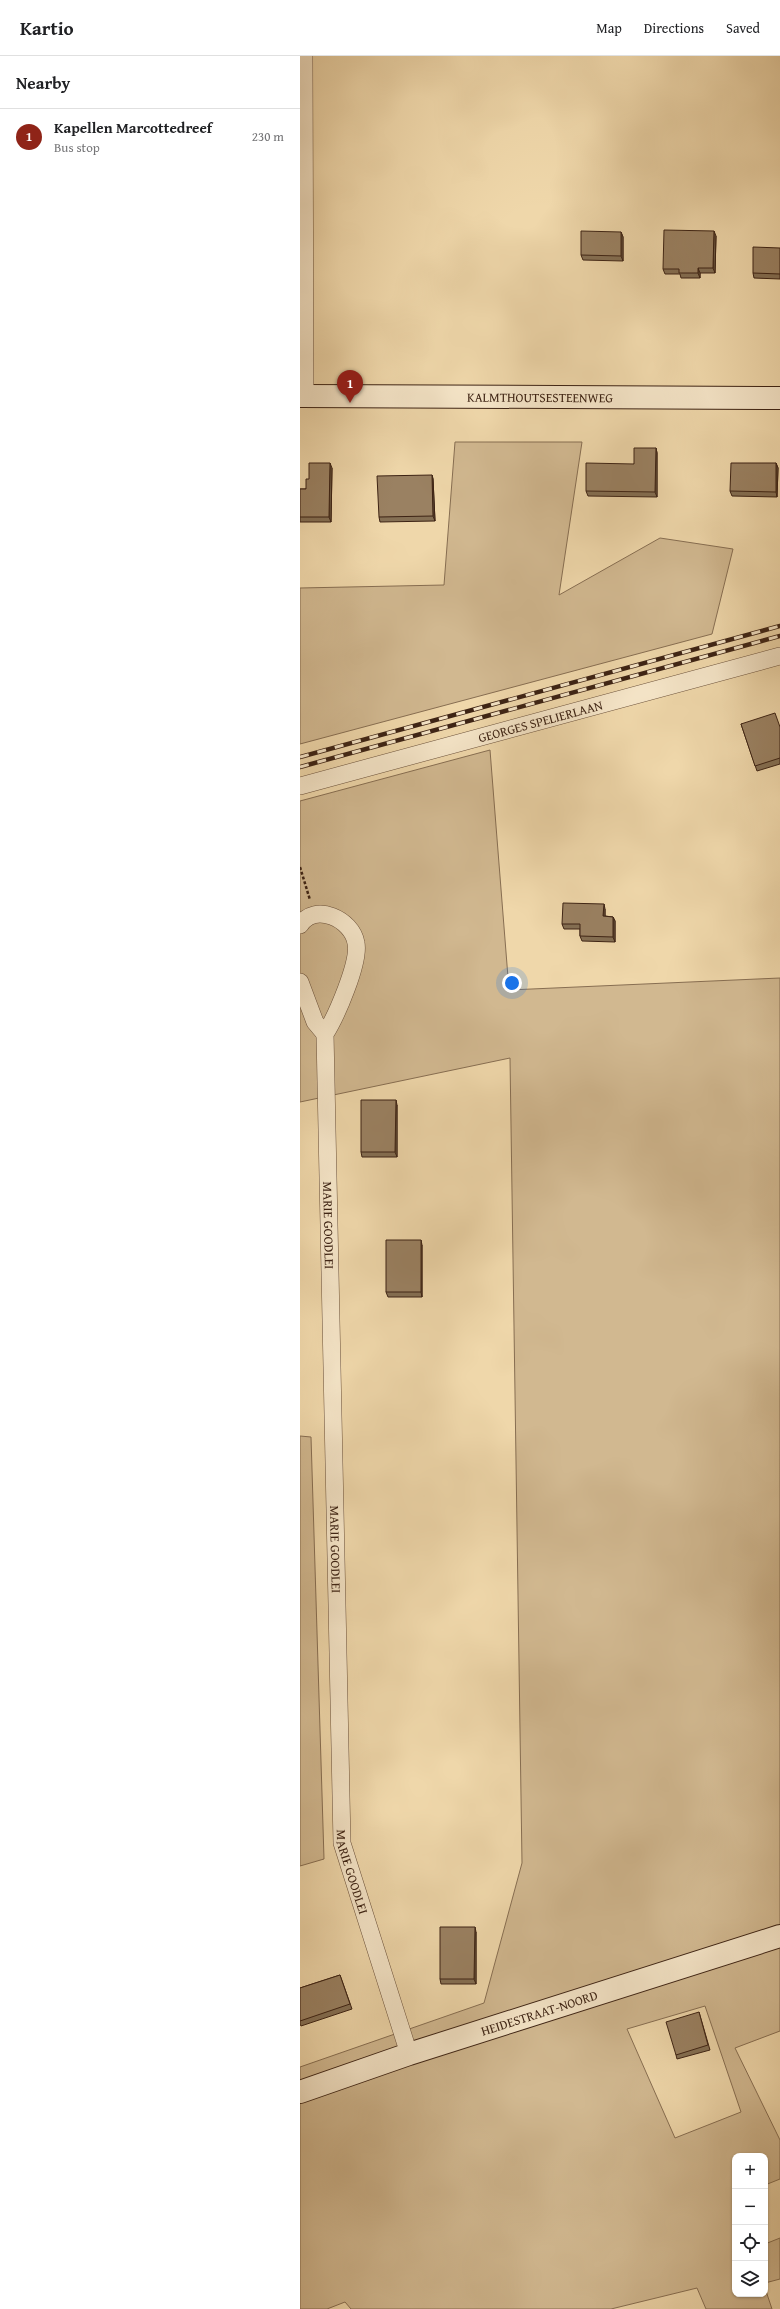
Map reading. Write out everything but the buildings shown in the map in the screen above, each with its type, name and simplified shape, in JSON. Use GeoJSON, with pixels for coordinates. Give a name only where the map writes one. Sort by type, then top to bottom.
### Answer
{"type":"FeatureCollection","features":[{"type":"Feature","properties":{"kind":"street"},"geometry":{"type":"LineString","coordinates":[[302,396],[304,56]]}},
{"type":"Feature","properties":{"kind":"street","name":"KALMTHOUTSESTEENWEG"},"geometry":{"type":"LineString","coordinates":[[302,396],[780,398]]}},
{"type":"Feature","properties":{"kind":"street","name":"GEORGES SPELIERLAAN"},"geometry":{"type":"LineString","coordinates":[[300,786],[780,656]]}},
{"type":"Feature","properties":{"kind":"street"},"geometry":{"type":"LineString","coordinates":[[300,925],[302,922],[315,915],[328,914],[340,919],[351,931],[356,942],[356,954],[336,1017],[325,1034],[315,1022],[300,982]]}},
{"type":"Feature","properties":{"kind":"street","name":"MARIE GOODLEI"},"geometry":{"type":"LineString","coordinates":[[325,1034],[342,1843],[409,2054]]}},
{"type":"Feature","properties":{"kind":"street","name":"HEIDESTRAAT-NOORD"},"geometry":{"type":"LineString","coordinates":[[300,2092],[409,2054],[780,1936]]}},
{"type":"Feature","properties":{"kind":"path"},"geometry":{"type":"LineString","coordinates":[[300,867],[315,915]]}},
{"type":"Feature","properties":{"kind":"shaded area"},"geometry":{"type":"Polygon","coordinates":[[[455,442],[582,442],[559,595],[660,538],[733,549],[712,634],[300,744],[300,588],[444,585],[455,442]]]}},
{"type":"Feature","properties":{"kind":"shaded area"},"geometry":{"type":"Polygon","coordinates":[[[490,750],[509,990],[780,978],[780,2031],[735,2048],[780,2140],[780,2179],[768,2184],[768,2153],[732,2153],[732,2297],[768,2297],[772,2309],[706,2309],[697,2288],[611,2309],[351,2309],[345,2302],[327,2309],[300,2309],[300,2067],[484,2003],[522,1863],[510,1058],[300,1102],[300,801],[490,750]],[[705,2006],[627,2029],[675,2138],[741,2112],[705,2006]]]}},
{"type":"Feature","properties":{"kind":"shaded area"},"geometry":{"type":"Polygon","coordinates":[[[300,1436],[311,1437],[324,1859],[300,1866],[300,1436]]]}},
{"type":"Feature","properties":{"kind":"shaded area"},"geometry":{"type":"Polygon","coordinates":[[[780,2238],[780,2279],[768,2282],[768,2261],[768,2243],[780,2238]]]}},
{"type":"Feature","properties":{"kind":"railway"},"geometry":{"type":"LineString","coordinates":[[300,757],[780,626]]}},
{"type":"Feature","properties":{"kind":"railway"},"geometry":{"type":"LineString","coordinates":[[300,767],[780,636]]}},
{"type":"Feature","properties":{"kind":"place","name":"Kapellen Marcottedreef"},"geometry":{"type":"Point","coordinates":[350,403]}}]}
